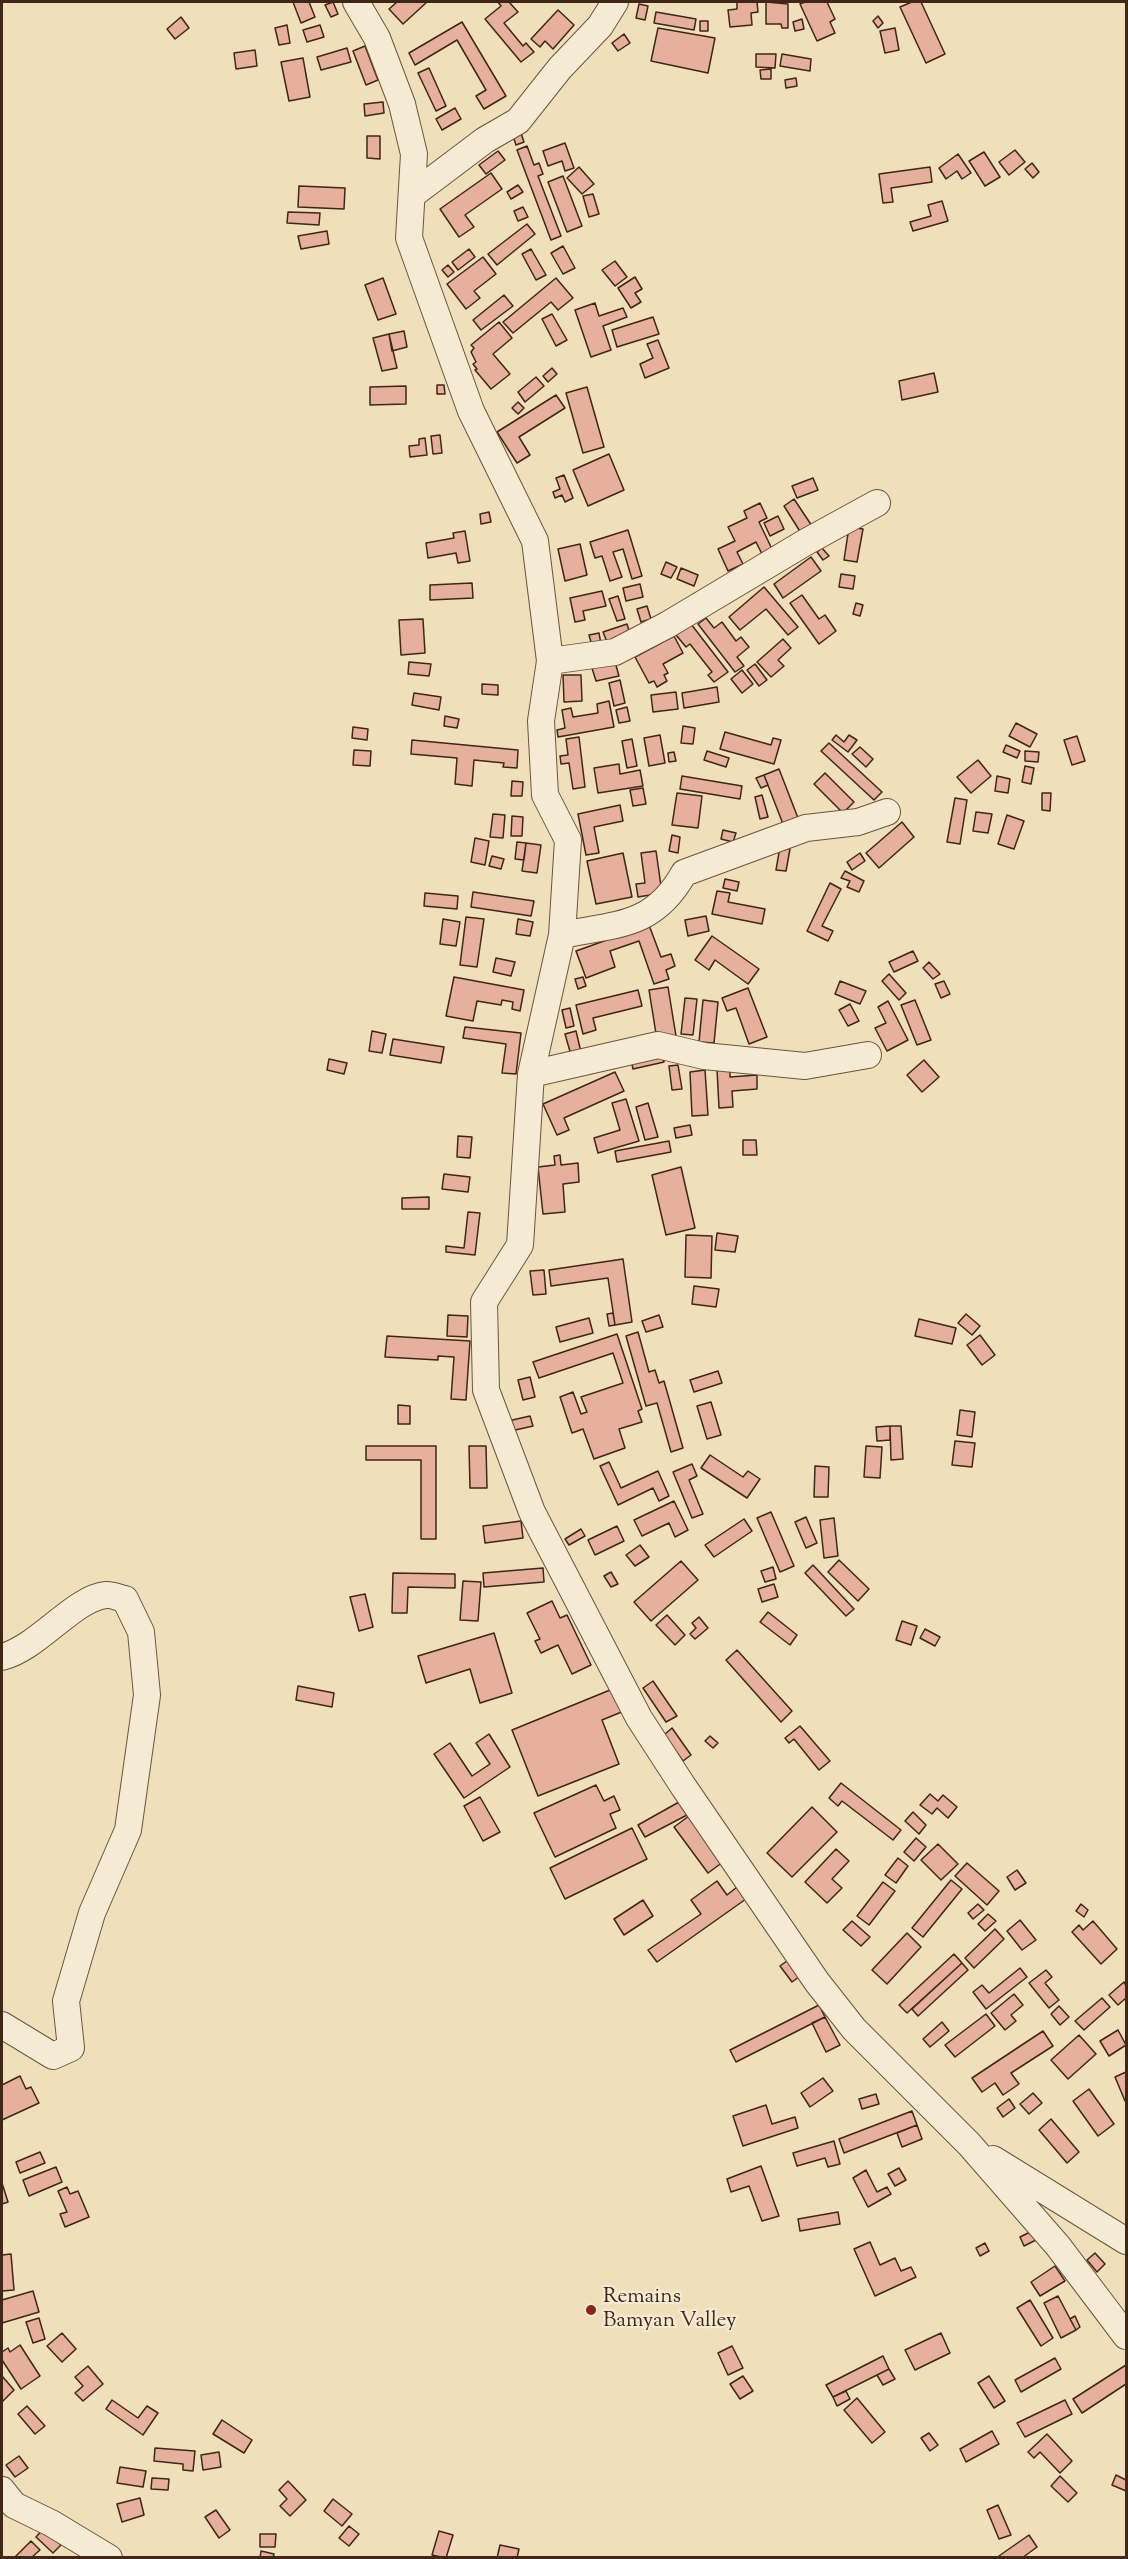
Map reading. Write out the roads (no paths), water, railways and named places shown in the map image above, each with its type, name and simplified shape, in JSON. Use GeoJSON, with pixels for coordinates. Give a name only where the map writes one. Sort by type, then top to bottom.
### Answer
{"type":"FeatureCollection","features":[{"type":"Feature","properties":{"kind":"street"},"geometry":{"type":"LineString","coordinates":[[356,2],[377,38],[402,104],[414,154],[409,238],[471,411],[535,541],[550,661],[542,721],[545,795],[568,840],[562,935],[531,1074],[520,1245],[484,1302],[486,1390],[532,1512],[639,1718],[817,1982],[854,2029],[969,2144],[1058,2246],[1126,2336]]}},
{"type":"Feature","properties":{"kind":"street"},"geometry":{"type":"LineString","coordinates":[[412,195],[485,140],[518,121],[560,68],[600,26],[615,2]]}},
{"type":"Feature","properties":{"kind":"street"},"geometry":{"type":"LineString","coordinates":[[550,661],[615,652],[668,625],[796,548],[877,503]]}},
{"type":"Feature","properties":{"kind":"street"},"geometry":{"type":"LineString","coordinates":[[562,935],[642,919],[672,896],[684,873],[807,828],[858,822],[887,812]]}},
{"type":"Feature","properties":{"kind":"street"},"geometry":{"type":"LineString","coordinates":[[531,1074],[658,1045],[704,1056],[805,1066],[868,1055]]}},
{"type":"Feature","properties":{"kind":"street"},"geometry":{"type":"LineString","coordinates":[[2,1657],[18,1653],[86,1602],[106,1594],[124,1599],[141,1632],[147,1695],[128,1830],[92,1913],[66,2001],[71,2048],[53,2056],[2,2025]]}},
{"type":"Feature","properties":{"kind":"street"},"geometry":{"type":"LineString","coordinates":[[969,2144],[1126,2241]]}},
{"type":"Feature","properties":{"kind":"street"},"geometry":{"type":"LineString","coordinates":[[2,2490],[14,2505],[51,2523],[109,2558]]}},
{"type":"Feature","properties":{"kind":"place","name":"Remains Bamyan Valley"},"geometry":{"type":"Point","coordinates":[591,2310]}}]}
